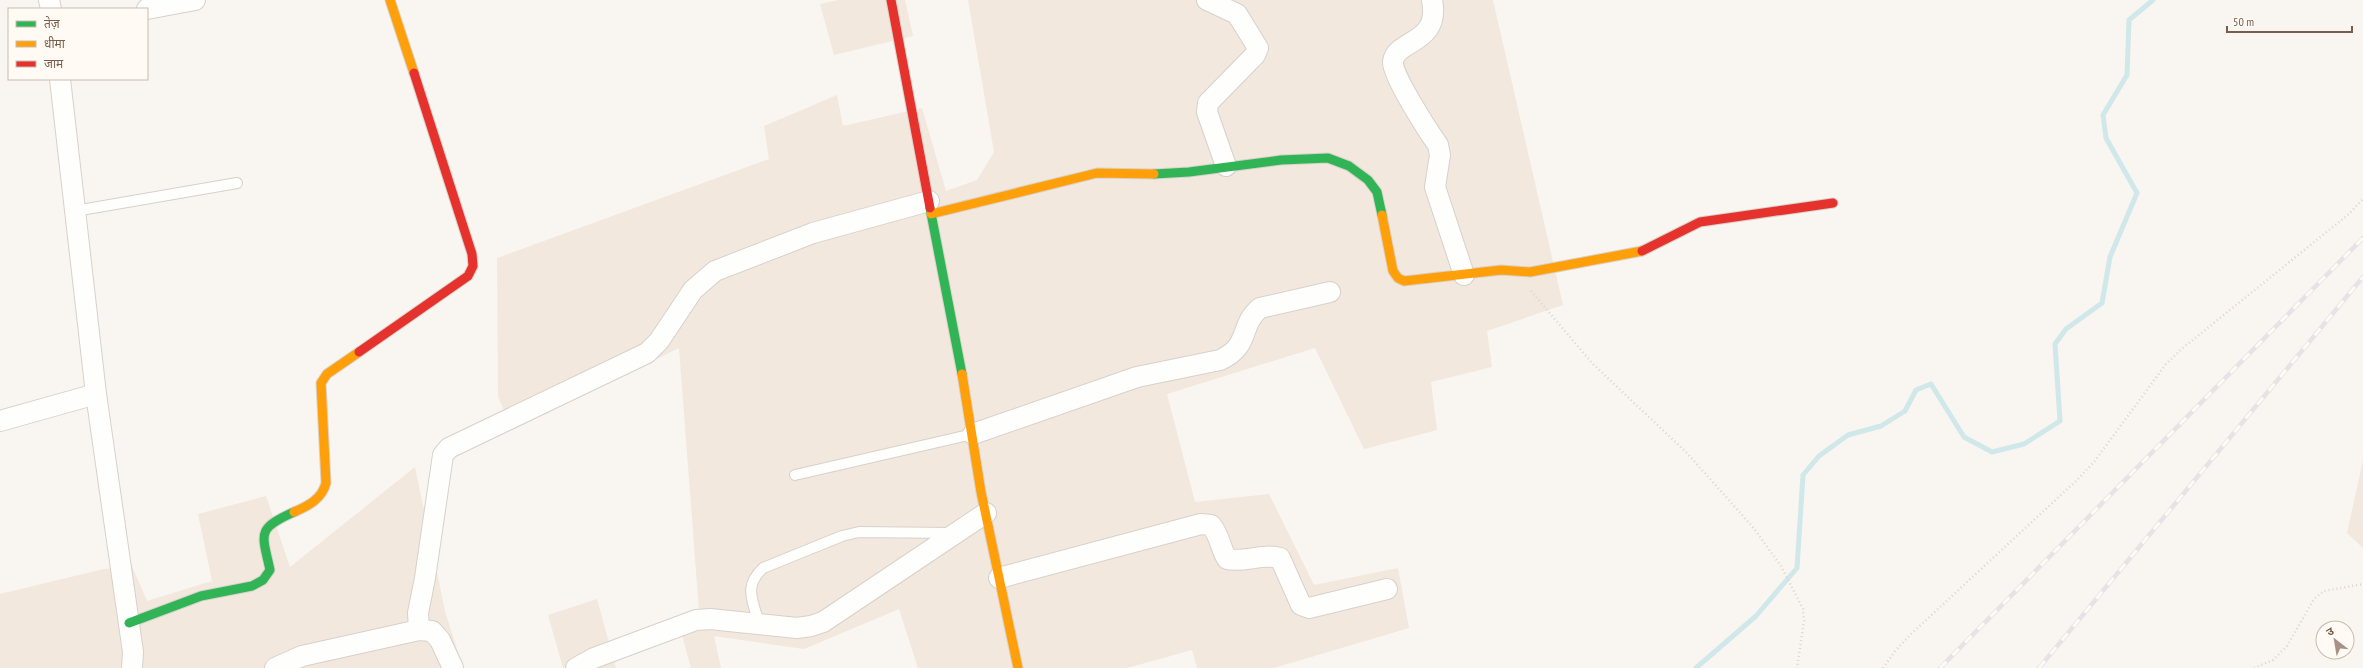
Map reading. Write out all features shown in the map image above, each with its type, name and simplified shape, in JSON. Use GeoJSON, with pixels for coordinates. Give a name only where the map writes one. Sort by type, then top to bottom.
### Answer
{"type":"FeatureCollection","features":[{"type":"Feature","properties":{"kind":"street"},"geometry":{"type":"LineString","coordinates":[[148,10],[195,0]]}},
{"type":"Feature","properties":{"kind":"street"},"geometry":{"type":"LineString","coordinates":[[129,623],[196,598],[252,586],[263,580],[270,570],[263,536],[268,525],[315,503],[324,490],[326,476],[320,396],[321,383],[327,374],[468,276],[473,266],[472,254],[390,0]]}},
{"type":"Feature","properties":{"kind":"street"},"geometry":{"type":"LineString","coordinates":[[891,0],[973,434],[986,513],[1018,668]]}},
{"type":"Feature","properties":{"kind":"street"},"geometry":{"type":"LineString","coordinates":[[1207,0],[1237,14],[1258,48],[1255,56],[1208,103],[1207,112],[1226,166]]}},
{"type":"Feature","properties":{"kind":"street"},"geometry":{"type":"LineString","coordinates":[[1432,0],[1433,20],[1427,31],[1396,54],[1393,61],[1396,75],[1438,145],[1440,155],[1435,187],[1464,275]]}},
{"type":"Feature","properties":{"kind":"street"},"geometry":{"type":"LineString","coordinates":[[60,80],[96,394],[133,652],[132,668]]}},
{"type":"Feature","properties":{"kind":"street"},"geometry":{"type":"LineString","coordinates":[[419,630],[418,613],[426,578],[443,456],[449,448],[646,353],[659,341],[693,290],[715,271],[813,234],[930,207],[1097,172],[1114,170],[1170,174],[1268,160],[1327,158],[1337,161],[1367,177],[1373,184],[1396,277],[1401,281],[1410,281],[1464,275],[1546,270],[1640,252],[1700,222],[1833,203]]}},
{"type":"Feature","properties":{"kind":"street"},"geometry":{"type":"LineString","coordinates":[[973,434],[1137,377],[1220,360],[1232,355],[1240,347],[1252,315],[1260,308],[1330,292]]}},
{"type":"Feature","properties":{"kind":"street"},"geometry":{"type":"LineString","coordinates":[[0,420],[96,394]]}},
{"type":"Feature","properties":{"kind":"street"},"geometry":{"type":"LineString","coordinates":[[576,668],[594,658],[696,620],[797,628],[823,622],[986,513]]}},
{"type":"Feature","properties":{"kind":"street"},"geometry":{"type":"LineString","coordinates":[[999,578],[1201,524],[1211,525],[1217,531],[1222,552],[1226,559],[1234,561],[1270,555],[1280,558],[1301,605],[1309,608],[1387,589]]}},
{"type":"Feature","properties":{"kind":"street"},"geometry":{"type":"LineString","coordinates":[[275,668],[302,656],[419,630],[432,631],[440,640],[454,668]]}},
{"type":"Feature","properties":{"kind":"lane"},"geometry":{"type":"LineString","coordinates":[[75,211],[237,182]]}},
{"type":"Feature","properties":{"kind":"lane"},"geometry":{"type":"LineString","coordinates":[[795,476],[973,434]]}},
{"type":"Feature","properties":{"kind":"lane"},"geometry":{"type":"LineString","coordinates":[[759,624],[750,587],[753,578],[763,568],[842,536],[860,532],[956,533]]}},
{"type":"Feature","properties":{"kind":"path"},"geometry":{"type":"LineString","coordinates":[[1883,668],[1895,651],[1910,635],[2094,462],[2170,360],[2349,214],[2363,199]]}},
{"type":"Feature","properties":{"kind":"path"},"geometry":{"type":"LineString","coordinates":[[1514,271],[1592,363],[1686,452],[1752,526],[1787,577],[1803,609],[1804,620],[1796,668]]}},
{"type":"Feature","properties":{"kind":"path"},"geometry":{"type":"LineString","coordinates":[[2254,668],[2273,660],[2287,646],[2314,599],[2324,591],[2363,584]]}},
{"type":"Feature","properties":{"kind":"shaded area"},"geometry":{"type":"Polygon","coordinates":[[[838,0],[905,0],[913,36],[834,55],[820,4],[838,0]]]}},
{"type":"Feature","properties":{"kind":"shaded area"},"geometry":{"type":"Polygon","coordinates":[[[968,0],[1493,0],[1563,305],[1487,331],[1492,367],[1431,382],[1437,430],[1364,449],[1315,348],[1167,394],[1195,502],[1269,494],[1314,585],[1398,568],[1409,628],[1274,668],[1197,668],[1192,650],[1127,668],[918,668],[899,609],[804,649],[714,636],[721,668],[691,668],[677,617],[699,611],[679,348],[512,430],[498,396],[497,258],[769,159],[764,126],[837,95],[843,126],[922,108],[946,191],[977,180],[994,152],[968,0]]]}},
{"type":"Feature","properties":{"kind":"shaded area"},"geometry":{"type":"Polygon","coordinates":[[[2363,460],[2363,548],[2347,533],[2363,460]]]}},
{"type":"Feature","properties":{"kind":"shaded area"},"geometry":{"type":"Polygon","coordinates":[[[415,467],[445,611],[463,668],[0,668],[0,594],[104,569],[132,566],[147,601],[212,581],[198,514],[266,496],[290,567],[415,467]]]}},
{"type":"Feature","properties":{"kind":"shaded area"},"geometry":{"type":"Polygon","coordinates":[[[597,599],[616,668],[563,668],[548,615],[597,599]]]}},
{"type":"Feature","properties":{"kind":"waterway"},"geometry":{"type":"LineString","coordinates":[[1696,668],[1756,616],[1797,568],[1803,475],[1819,456],[1848,435],[1881,426],[1905,411],[1916,390],[1931,384],[1964,437],[1992,452],[2024,444],[2060,421],[2055,344],[2066,329],[2102,303],[2110,257],[2137,193],[2106,138],[2103,115],[2127,75],[2129,20],[2153,0]]}},
{"type":"Feature","properties":{"kind":"railway"},"geometry":{"type":"LineString","coordinates":[[1940,668],[2363,238]]}},
{"type":"Feature","properties":{"kind":"railway"},"geometry":{"type":"LineString","coordinates":[[2039,668],[2363,277]]}},
{"type":"Feature","properties":{"kind":"traffic: fast"},"geometry":{"type":"LineString","coordinates":[[1154,174],[1189,172],[1281,160],[1328,158],[1349,166],[1368,180],[1377,192],[1382,215]]}},
{"type":"Feature","properties":{"kind":"traffic: fast"},"geometry":{"type":"LineString","coordinates":[[930,208],[962,374]]}},
{"type":"Feature","properties":{"kind":"traffic: fast"},"geometry":{"type":"LineString","coordinates":[[129,623],[201,596],[252,586],[263,580],[270,570],[265,548],[265,534],[273,523],[294,512]]}},
{"type":"Feature","properties":{"kind":"traffic: slow"},"geometry":{"type":"LineString","coordinates":[[390,0],[414,73]]}},
{"type":"Feature","properties":{"kind":"traffic: slow"},"geometry":{"type":"LineString","coordinates":[[931,214],[1097,173],[1154,174]]}},
{"type":"Feature","properties":{"kind":"traffic: slow"},"geometry":{"type":"LineString","coordinates":[[1382,215],[1393,271],[1398,278],[1404,281],[1501,270],[1530,272],[1642,251]]}},
{"type":"Feature","properties":{"kind":"traffic: slow"},"geometry":{"type":"LineString","coordinates":[[294,512],[318,498],[326,483],[321,383],[327,374],[359,352]]}},
{"type":"Feature","properties":{"kind":"traffic: slow"},"geometry":{"type":"LineString","coordinates":[[962,374],[981,492],[1018,668]]}},
{"type":"Feature","properties":{"kind":"traffic: jam"},"geometry":{"type":"LineString","coordinates":[[891,0],[930,208]]}},
{"type":"Feature","properties":{"kind":"traffic: jam"},"geometry":{"type":"LineString","coordinates":[[359,352],[468,276],[473,266],[472,254],[414,73]]}},
{"type":"Feature","properties":{"kind":"traffic: jam"},"geometry":{"type":"LineString","coordinates":[[1642,251],[1700,222],[1833,203]]}}]}
